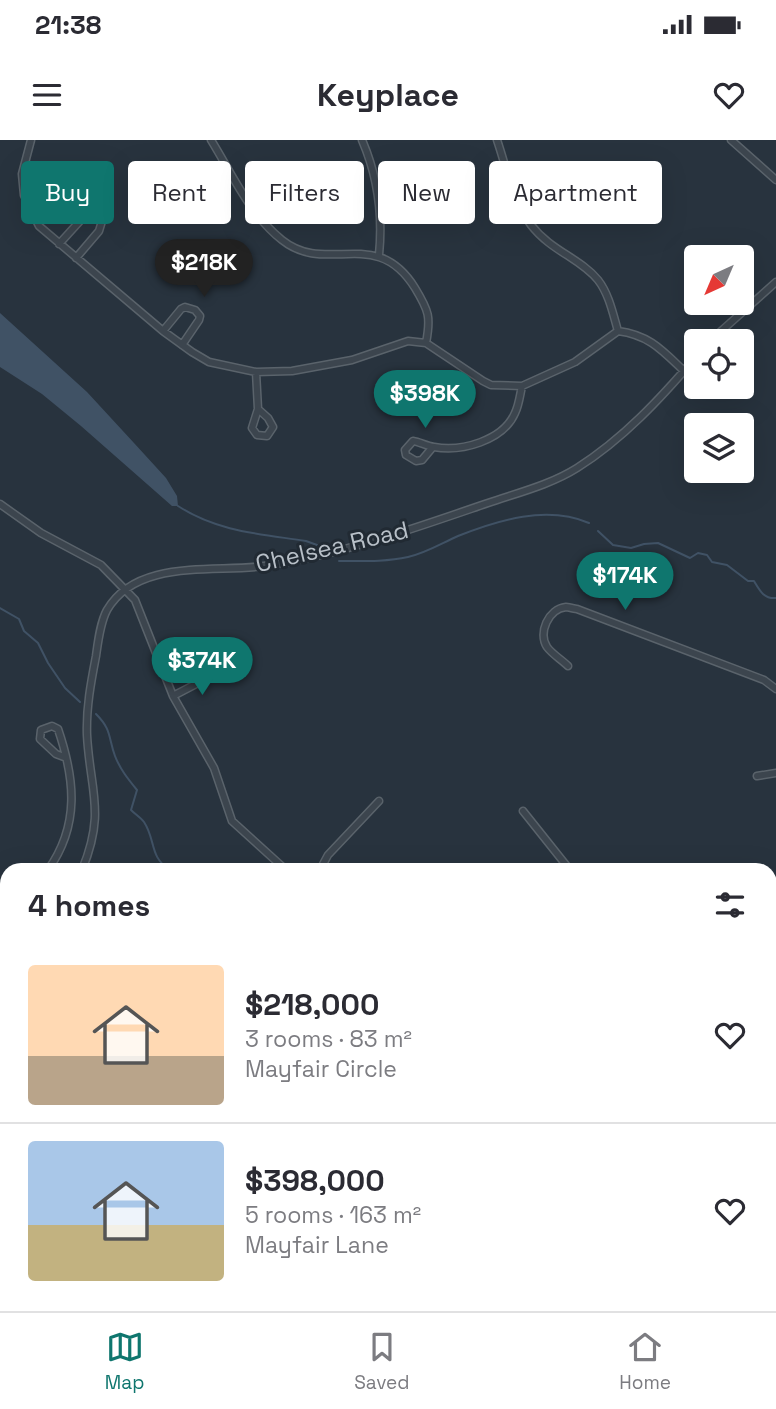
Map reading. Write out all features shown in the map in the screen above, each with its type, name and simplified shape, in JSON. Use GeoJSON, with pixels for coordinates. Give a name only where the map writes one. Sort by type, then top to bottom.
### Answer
{"type":"FeatureCollection","features":[{"type":"Feature","properties":{"kind":"street"},"geometry":{"type":"LineString","coordinates":[[31,140],[22,174],[24,195],[39,226],[163,331],[209,362],[256,372],[292,371],[352,360],[408,341],[426,343],[491,385],[522,386],[575,362],[618,331],[636,333],[648,339],[684,371]]}},
{"type":"Feature","properties":{"kind":"street"},"geometry":{"type":"LineString","coordinates":[[211,140],[253,210],[282,241],[312,254],[379,255],[395,264],[424,303],[430,322],[426,343]]}},
{"type":"Feature","properties":{"kind":"street"},"geometry":{"type":"LineString","coordinates":[[362,140],[380,199],[379,255]]}},
{"type":"Feature","properties":{"kind":"street"},"geometry":{"type":"LineString","coordinates":[[497,140],[504,161]]}},
{"type":"Feature","properties":{"kind":"street"},"geometry":{"type":"LineString","coordinates":[[731,140],[776,180]]}},
{"type":"Feature","properties":{"kind":"street"},"geometry":{"type":"LineString","coordinates":[[59,244],[89,211],[98,213],[102,221],[99,231],[76,258]]}},
{"type":"Feature","properties":{"kind":"street"},"geometry":{"type":"LineString","coordinates":[[532,224],[541,237],[585,268],[600,283],[610,303],[618,331]]}},
{"type":"Feature","properties":{"kind":"street"},"geometry":{"type":"LineString","coordinates":[[723,329],[776,282]]}},
{"type":"Feature","properties":{"kind":"street"},"geometry":{"type":"LineString","coordinates":[[163,331],[181,309],[185,307],[195,310],[200,320],[182,345]]}},
{"type":"Feature","properties":{"kind":"street","name":"Chelsea Road"},"geometry":{"type":"LineString","coordinates":[[125,590],[147,578],[172,573],[263,566],[342,549],[540,486],[575,470],[610,444],[684,371]]}},
{"type":"Feature","properties":{"kind":"street"},"geometry":{"type":"LineString","coordinates":[[256,372],[258,409]]}},
{"type":"Feature","properties":{"kind":"street"},"geometry":{"type":"LineString","coordinates":[[432,447],[465,446],[494,435],[510,422],[522,386]]}},
{"type":"Feature","properties":{"kind":"street"},"geometry":{"type":"LineString","coordinates":[[0,504],[41,533],[101,565],[135,600],[173,696],[214,768],[232,821],[278,863]]}},
{"type":"Feature","properties":{"kind":"street"},"geometry":{"type":"LineString","coordinates":[[85,863],[96,821],[87,735],[88,699],[107,611],[125,590]]}},
{"type":"Feature","properties":{"kind":"street"},"geometry":{"type":"LineString","coordinates":[[568,666],[547,647],[543,635],[546,622],[558,610],[566,607],[764,680],[776,689]]}},
{"type":"Feature","properties":{"kind":"street"},"geometry":{"type":"LineString","coordinates":[[173,696],[218,673]]}},
{"type":"Feature","properties":{"kind":"street"},"geometry":{"type":"LineString","coordinates":[[52,863],[64,845],[71,818],[70,784],[58,729],[52,726],[41,730],[40,740],[56,754],[64,757]]}},
{"type":"Feature","properties":{"kind":"street"},"geometry":{"type":"LineString","coordinates":[[757,776],[776,774]]}},
{"type":"Feature","properties":{"kind":"street"},"geometry":{"type":"LineString","coordinates":[[324,863],[328,855],[379,801]]}},
{"type":"Feature","properties":{"kind":"street"},"geometry":{"type":"LineString","coordinates":[[523,811],[564,863]]}},
{"type":"Feature","properties":{"kind":"water"},"geometry":{"type":"Polygon","coordinates":[[[0,313],[87,392],[166,478],[177,496],[178,506],[172,506],[42,394],[0,367],[0,313]]]}},
{"type":"Feature","properties":{"kind":"waterway"},"geometry":{"type":"LineString","coordinates":[[178,506],[224,527],[317,545]]}},
{"type":"Feature","properties":{"kind":"waterway"},"geometry":{"type":"LineString","coordinates":[[339,561],[408,557],[473,530],[523,517],[556,515],[589,523]]}},
{"type":"Feature","properties":{"kind":"waterway"},"geometry":{"type":"LineString","coordinates":[[598,531],[613,545],[631,548],[658,543],[690,558],[698,553],[707,555],[712,562],[727,565],[748,581],[754,581],[765,596],[776,598]]}},
{"type":"Feature","properties":{"kind":"waterway"},"geometry":{"type":"LineString","coordinates":[[0,608],[19,619],[24,631],[38,643],[65,688],[80,702]]}},
{"type":"Feature","properties":{"kind":"waterway"},"geometry":{"type":"LineString","coordinates":[[96,714],[107,729],[119,765],[137,790],[131,810],[144,822],[161,863]]}}]}
